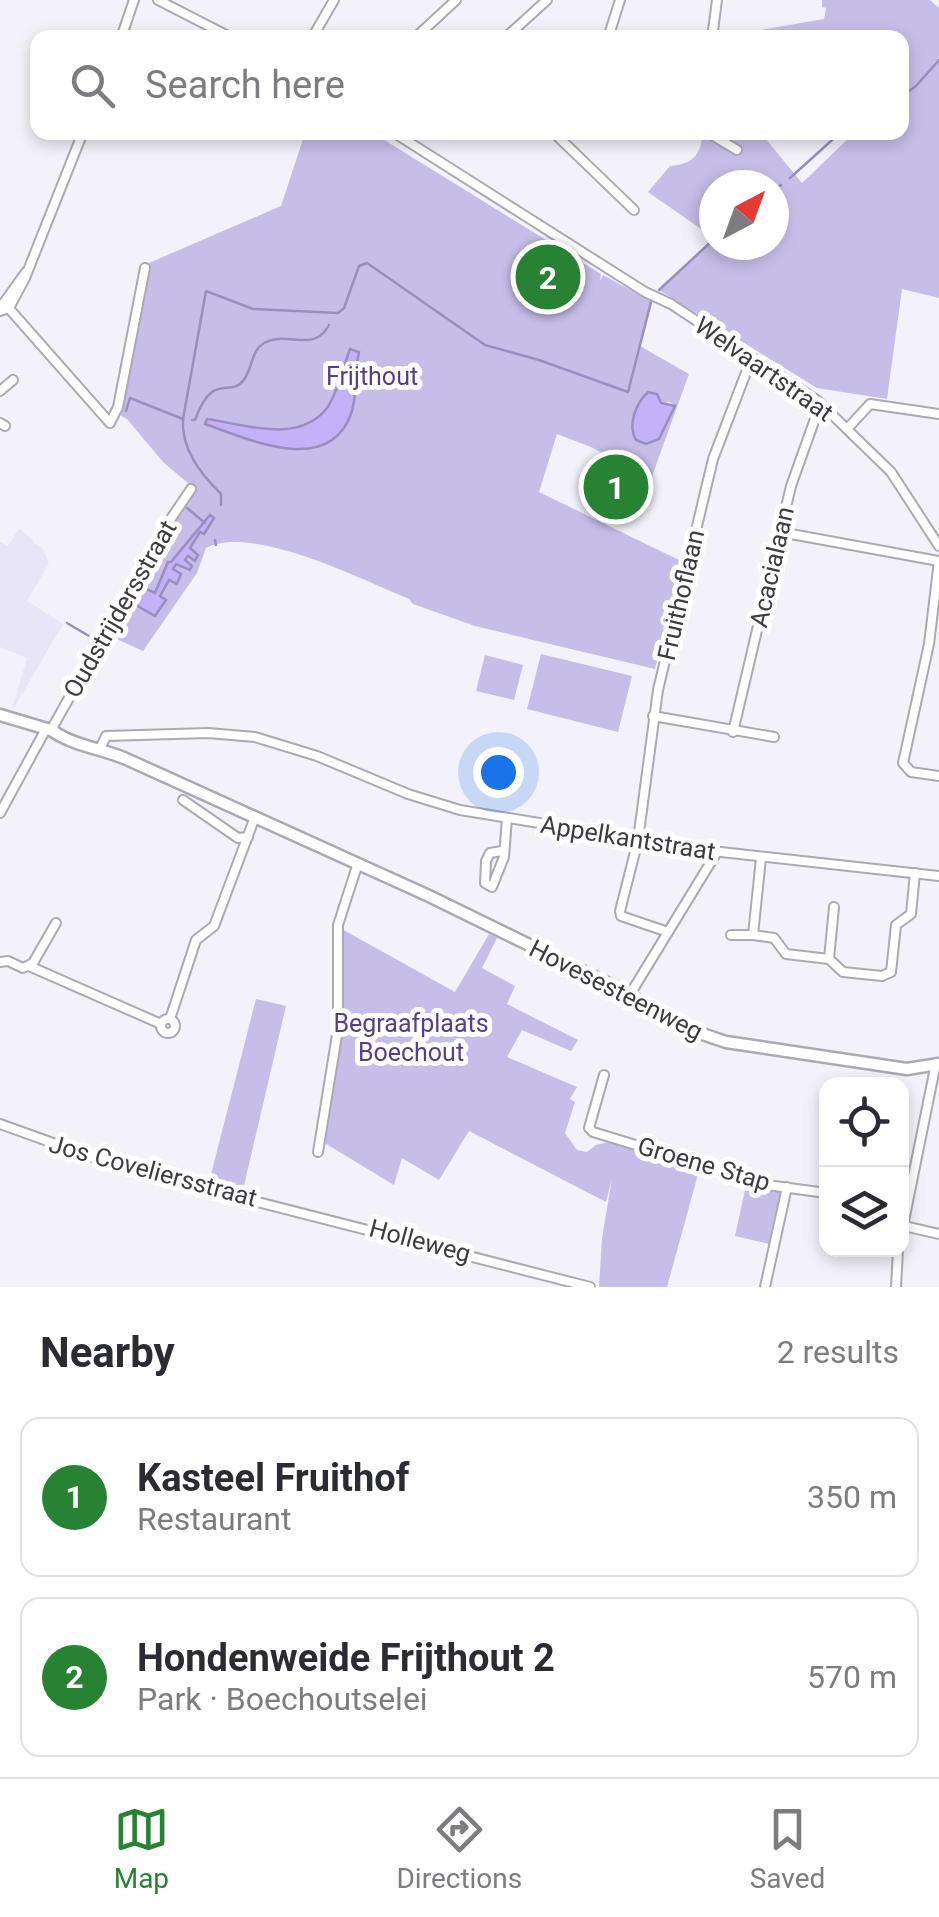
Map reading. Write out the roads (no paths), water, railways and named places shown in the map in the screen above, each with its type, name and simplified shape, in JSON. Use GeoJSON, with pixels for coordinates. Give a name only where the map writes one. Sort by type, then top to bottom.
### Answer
{"type":"FeatureCollection","features":[{"type":"Feature","properties":{"kind":"street"},"geometry":{"type":"LineString","coordinates":[[125,30],[134,0]]}},
{"type":"Feature","properties":{"kind":"street"},"geometry":{"type":"LineString","coordinates":[[158,0],[216,30]]}},
{"type":"Feature","properties":{"kind":"street"},"geometry":{"type":"LineString","coordinates":[[317,30],[334,0]]}},
{"type":"Feature","properties":{"kind":"street"},"geometry":{"type":"LineString","coordinates":[[424,30],[456,0]]}},
{"type":"Feature","properties":{"kind":"street"},"geometry":{"type":"LineString","coordinates":[[514,30],[546,0]]}},
{"type":"Feature","properties":{"kind":"street"},"geometry":{"type":"LineString","coordinates":[[611,30],[620,0]]}},
{"type":"Feature","properties":{"kind":"street"},"geometry":{"type":"LineString","coordinates":[[713,30],[718,0]]}},
{"type":"Feature","properties":{"kind":"street"},"geometry":{"type":"LineString","coordinates":[[80,140],[26,272],[3,307],[110,423],[115,417],[145,268]]}},
{"type":"Feature","properties":{"kind":"street","name":"Welvaartstraat"},"geometry":{"type":"LineString","coordinates":[[406,140],[752,357],[823,407],[891,472],[939,546]]}},
{"type":"Feature","properties":{"kind":"street"},"geometry":{"type":"LineString","coordinates":[[561,140],[634,210]]}},
{"type":"Feature","properties":{"kind":"street"},"geometry":{"type":"LineString","coordinates":[[721,140],[738,150]]}},
{"type":"Feature","properties":{"kind":"street","name":"Fruithoflaan"},"geometry":{"type":"LineString","coordinates":[[668,932],[622,916],[620,911],[638,840],[653,716],[713,458],[752,357]]}},
{"type":"Feature","properties":{"kind":"street"},"geometry":{"type":"LineString","coordinates":[[0,391],[13,380]]}},
{"type":"Feature","properties":{"kind":"street"},"geometry":{"type":"LineString","coordinates":[[847,429],[870,404],[939,414]]}},
{"type":"Feature","properties":{"kind":"street","name":"Acacialaan"},"geometry":{"type":"LineString","coordinates":[[733,732],[798,466],[823,407]]}},
{"type":"Feature","properties":{"kind":"street","name":"Oudstrijdersstraat"},"geometry":{"type":"LineString","coordinates":[[0,813],[166,526],[191,490]]}},
{"type":"Feature","properties":{"kind":"street"},"geometry":{"type":"LineString","coordinates":[[780,532],[939,561],[932,630],[903,762],[911,772],[939,776]]}},
{"type":"Feature","properties":{"kind":"street","name":"Hovesesteenweg"},"geometry":{"type":"LineString","coordinates":[[0,715],[98,748],[358,863],[714,1040],[907,1069],[937,1063]]}},
{"type":"Feature","properties":{"kind":"street"},"geometry":{"type":"LineString","coordinates":[[653,716],[774,737]]}},
{"type":"Feature","properties":{"kind":"street","name":"Appelkantstraat"},"geometry":{"type":"LineString","coordinates":[[98,748],[106,736],[208,733],[255,737],[460,810],[717,852],[939,876]]}},
{"type":"Feature","properties":{"kind":"street"},"geometry":{"type":"LineString","coordinates":[[183,800],[238,838],[248,837]]}},
{"type":"Feature","properties":{"kind":"street"},"geometry":{"type":"LineString","coordinates":[[0,962],[30,966],[161,1024],[170,1019],[196,940],[214,926],[254,817]]}},
{"type":"Feature","properties":{"kind":"street"},"geometry":{"type":"LineString","coordinates":[[502,852],[507,818]]}},
{"type":"Feature","properties":{"kind":"street"},"geometry":{"type":"LineString","coordinates":[[629,996],[717,852]]}},
{"type":"Feature","properties":{"kind":"street"},"geometry":{"type":"LineString","coordinates":[[752,935],[761,858]]}},
{"type":"Feature","properties":{"kind":"street"},"geometry":{"type":"LineString","coordinates":[[318,1152],[338,1028],[338,925],[358,863]]}},
{"type":"Feature","properties":{"kind":"street"},"geometry":{"type":"LineString","coordinates":[[731,935],[774,938],[786,954],[829,959],[842,972],[888,974],[896,925],[911,914],[915,873]]}},
{"type":"Feature","properties":{"kind":"street"},"geometry":{"type":"LineString","coordinates":[[829,959],[834,907]]}},
{"type":"Feature","properties":{"kind":"street"},"geometry":{"type":"LineString","coordinates":[[30,966],[56,923]]}},
{"type":"Feature","properties":{"kind":"street"},"geometry":{"type":"LineString","coordinates":[[909,1186],[937,1063]]}},
{"type":"Feature","properties":{"kind":"street","name":"Groene Stap"},"geometry":{"type":"LineString","coordinates":[[604,1076],[589,1130],[767,1185],[819,1193]]}},
{"type":"Feature","properties":{"kind":"street","name":"Jos Coveliersstraat"},"geometry":{"type":"LineString","coordinates":[[0,1124],[91,1158],[308,1212]]}},
{"type":"Feature","properties":{"kind":"street"},"geometry":{"type":"LineString","coordinates":[[765,1287],[788,1187]]}},
{"type":"Feature","properties":{"kind":"street","name":"Holleweg"},"geometry":{"type":"LineString","coordinates":[[308,1212],[590,1287]]}},
{"type":"Feature","properties":{"kind":"street"},"geometry":{"type":"LineString","coordinates":[[909,1230],[939,1234]]}},
{"type":"Feature","properties":{"kind":"street"},"geometry":{"type":"LineString","coordinates":[[896,1287],[898,1257]]}},
{"type":"Feature","properties":{"kind":"waterway"},"geometry":{"type":"LineString","coordinates":[[909,91],[939,60]]}},
{"type":"Feature","properties":{"kind":"waterway"},"geometry":{"type":"LineString","coordinates":[[790,178],[832,140]]}},
{"type":"Feature","properties":{"kind":"waterway"},"geometry":{"type":"LineString","coordinates":[[659,290],[699,253]]}},
{"type":"Feature","properties":{"kind":"waterway"},"geometry":{"type":"LineString","coordinates":[[183,419],[206,291],[253,309],[338,313],[344,308],[359,266],[367,263],[485,345],[628,392],[651,302]]}},
{"type":"Feature","properties":{"kind":"waterway"},"geometry":{"type":"LineString","coordinates":[[192,420],[215,390],[240,384],[264,343],[316,338],[329,325]]}},
{"type":"Feature","properties":{"kind":"waterway"},"geometry":{"type":"LineString","coordinates":[[126,411],[130,398],[183,419],[189,450],[199,469],[221,494],[221,505]]}},
{"type":"Feature","properties":{"kind":"waterway"},"geometry":{"type":"LineString","coordinates":[[187,508],[205,523]]}},
{"type":"Feature","properties":{"kind":"waterway"},"geometry":{"type":"LineString","coordinates":[[215,540],[216,545]]}},
{"type":"Feature","properties":{"kind":"waterway"},"geometry":{"type":"LineString","coordinates":[[67,623],[94,639]]}},
{"type":"Feature","properties":{"kind":"place","name":"Hondenweide Frijthout 2"},"geometry":{"type":"Point","coordinates":[548,277]}},
{"type":"Feature","properties":{"kind":"place","name":"Kasteel Fruithof"},"geometry":{"type":"Point","coordinates":[616,487]}},
{"type":"Feature","properties":{"kind":"park label","name":"Frijthout"},"geometry":{"type":"Point","coordinates":[372,376]}},
{"type":"Feature","properties":{"kind":"park label","name":"Begraafplaats Boechout"},"geometry":{"type":"Point","coordinates":[411,1038]}}]}
